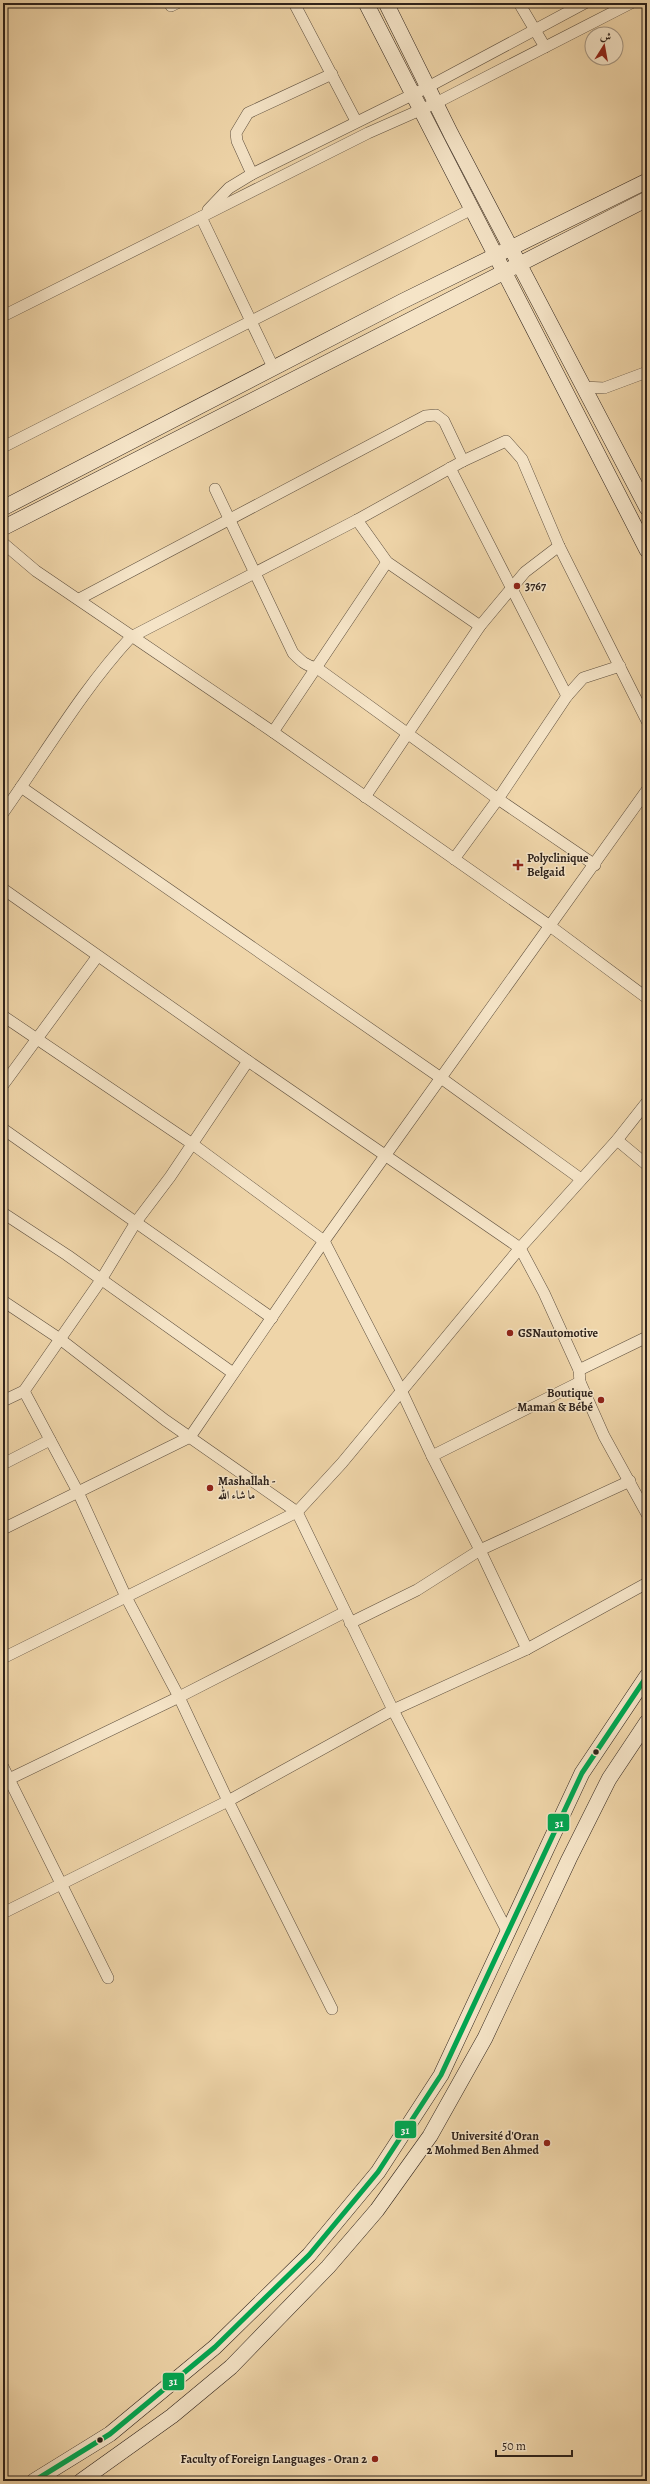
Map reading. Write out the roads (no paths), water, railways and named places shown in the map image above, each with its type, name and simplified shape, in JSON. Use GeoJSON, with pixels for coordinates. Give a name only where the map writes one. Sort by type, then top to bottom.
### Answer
{"type":"FeatureCollection","features":[{"type":"Feature","properties":{"kind":"main road"},"geometry":{"type":"LineString","coordinates":[[647,508],[511,249],[386,4],[369,8],[647,550]]}},
{"type":"Feature","properties":{"kind":"main road"},"geometry":{"type":"LineString","coordinates":[[3,508],[273,367],[647,181]]}},
{"type":"Feature","properties":{"kind":"main road"},"geometry":{"type":"LineString","coordinates":[[3,528],[503,271],[647,199]]}},
{"type":"Feature","properties":{"kind":"main road"},"geometry":{"type":"LineString","coordinates":[[34,2481],[110,2434],[215,2347],[309,2255],[378,2172],[441,2075],[582,1773],[647,1676]]}},
{"type":"Feature","properties":{"kind":"main road"},"geometry":{"type":"LineString","coordinates":[[81,2481],[172,2416],[231,2366],[312,2284],[377,2210],[430,2136],[482,2044],[609,1779],[647,1722]]}},
{"type":"Feature","properties":{"kind":"street"},"geometry":{"type":"LineString","coordinates":[[170,3],[171,6],[177,3]]}},
{"type":"Feature","properties":{"kind":"street"},"geometry":{"type":"LineString","coordinates":[[294,3],[356,121]]}},
{"type":"Feature","properties":{"kind":"street"},"geometry":{"type":"LineString","coordinates":[[519,3],[545,47]]}},
{"type":"Feature","properties":{"kind":"street"},"geometry":{"type":"LineString","coordinates":[[201,217],[229,188],[252,174],[356,121],[428,87],[585,3]]}},
{"type":"Feature","properties":{"kind":"street"},"geometry":{"type":"LineString","coordinates":[[3,316],[421,108],[436,103],[631,3]]}},
{"type":"Feature","properties":{"kind":"street"},"geometry":{"type":"LineString","coordinates":[[252,174],[237,141],[236,133],[248,113],[332,74]]}},
{"type":"Feature","properties":{"kind":"street"},"geometry":{"type":"LineString","coordinates":[[3,447],[472,210]]}},
{"type":"Feature","properties":{"kind":"street"},"geometry":{"type":"LineString","coordinates":[[201,217],[273,367]]}},
{"type":"Feature","properties":{"kind":"street"},"geometry":{"type":"LineString","coordinates":[[583,387],[604,388],[647,372]]}},
{"type":"Feature","properties":{"kind":"street"},"geometry":{"type":"LineString","coordinates":[[594,407],[604,388]]}},
{"type":"Feature","properties":{"kind":"street"},"geometry":{"type":"LineString","coordinates":[[79,599],[425,416],[436,415],[444,421],[463,461]]}},
{"type":"Feature","properties":{"kind":"street"},"geometry":{"type":"LineString","coordinates":[[3,813],[92,686],[131,637],[357,520],[463,461],[506,441],[522,459],[559,546],[647,721]]}},
{"type":"Feature","properties":{"kind":"street"},"geometry":{"type":"LineString","coordinates":[[450,468],[486,541],[513,586],[568,696]]}},
{"type":"Feature","properties":{"kind":"street"},"geometry":{"type":"LineString","coordinates":[[215,489],[228,520],[293,653],[306,666],[317,668],[409,733],[498,799],[595,865]]}},
{"type":"Feature","properties":{"kind":"street"},"geometry":{"type":"LineString","coordinates":[[357,520],[387,562],[480,626]]}},
{"type":"Feature","properties":{"kind":"street"},"geometry":{"type":"LineString","coordinates":[[3,543],[36,571],[365,796],[550,926],[647,998]]}},
{"type":"Feature","properties":{"kind":"street"},"geometry":{"type":"LineString","coordinates":[[365,796],[480,626],[524,572],[559,546]]}},
{"type":"Feature","properties":{"kind":"street"},"geometry":{"type":"LineString","coordinates":[[273,732],[387,562]]}},
{"type":"Feature","properties":{"kind":"street"},"geometry":{"type":"LineString","coordinates":[[454,859],[498,799],[568,696],[583,678],[620,666]]}},
{"type":"Feature","properties":{"kind":"street"},"geometry":{"type":"LineString","coordinates":[[21,787],[442,1078],[581,1179]]}},
{"type":"Feature","properties":{"kind":"street"},"geometry":{"type":"LineString","coordinates":[[3,1529],[190,1437],[324,1241],[595,865],[647,790]]}},
{"type":"Feature","properties":{"kind":"street"},"geometry":{"type":"LineString","coordinates":[[3,889],[97,957],[387,1155],[520,1248],[544,1293],[579,1370],[580,1382],[604,1436],[647,1514]]}},
{"type":"Feature","properties":{"kind":"street"},"geometry":{"type":"LineString","coordinates":[[3,1085],[36,1038],[97,957]]}},
{"type":"Feature","properties":{"kind":"street"},"geometry":{"type":"LineString","coordinates":[[3,1016],[191,1143],[324,1241],[402,1392],[527,1649]]}},
{"type":"Feature","properties":{"kind":"street"},"geometry":{"type":"LineString","coordinates":[[3,1401],[24,1391],[101,1280],[136,1222],[170,1178],[191,1143],[248,1061]]}},
{"type":"Feature","properties":{"kind":"street"},"geometry":{"type":"LineString","coordinates":[[3,1658],[297,1512],[402,1392],[520,1248],[617,1140],[647,1102]]}},
{"type":"Feature","properties":{"kind":"street"},"geometry":{"type":"LineString","coordinates":[[3,1128],[272,1318]]}},
{"type":"Feature","properties":{"kind":"street"},"geometry":{"type":"LineString","coordinates":[[617,1140],[647,1165]]}},
{"type":"Feature","properties":{"kind":"street"},"geometry":{"type":"LineString","coordinates":[[3,1213],[67,1255],[233,1373]]}},
{"type":"Feature","properties":{"kind":"street"},"geometry":{"type":"LineString","coordinates":[[3,1300],[60,1339],[190,1437],[297,1512],[393,1710],[507,1931]]}},
{"type":"Feature","properties":{"kind":"street"},"geometry":{"type":"LineString","coordinates":[[579,1370],[647,1337]]}},
{"type":"Feature","properties":{"kind":"street"},"geometry":{"type":"LineString","coordinates":[[432,1456],[580,1382]]}},
{"type":"Feature","properties":{"kind":"street"},"geometry":{"type":"LineString","coordinates":[[24,1391],[78,1492],[126,1597],[180,1697],[228,1801],[332,2009]]}},
{"type":"Feature","properties":{"kind":"street"},"geometry":{"type":"LineString","coordinates":[[3,1464],[50,1440]]}},
{"type":"Feature","properties":{"kind":"street"},"geometry":{"type":"LineString","coordinates":[[350,1623],[416,1590],[480,1550],[630,1481]]}},
{"type":"Feature","properties":{"kind":"street"},"geometry":{"type":"LineString","coordinates":[[3,1913],[228,1801],[393,1710],[527,1649],[647,1583]]}},
{"type":"Feature","properties":{"kind":"street"},"geometry":{"type":"LineString","coordinates":[[6,1781],[180,1697],[345,1612]]}},
{"type":"Feature","properties":{"kind":"street"},"geometry":{"type":"LineString","coordinates":[[3,1767],[6,1781],[62,1883],[108,1978]]}},
{"type":"Feature","properties":{"kind":"place","name":"3767"},"geometry":{"type":"Point","coordinates":[517,586]}},
{"type":"Feature","properties":{"kind":"place","name":"Polyclinique Belgaid"},"geometry":{"type":"Point","coordinates":[518,865]}},
{"type":"Feature","properties":{"kind":"place","name":"GSNautomotive"},"geometry":{"type":"Point","coordinates":[510,1333]}},
{"type":"Feature","properties":{"kind":"place","name":"Boutique Maman & Bébé"},"geometry":{"type":"Point","coordinates":[601,1400]}},
{"type":"Feature","properties":{"kind":"place","name":"Mashallah - ما شاء الله"},"geometry":{"type":"Point","coordinates":[210,1488]}},
{"type":"Feature","properties":{"kind":"place","name":"Université d'Oran 2 Mohmed Ben Ahmed"},"geometry":{"type":"Point","coordinates":[547,2143]}},
{"type":"Feature","properties":{"kind":"place","name":"Faculty of Foreign Languages - Oran 2"},"geometry":{"type":"Point","coordinates":[375,2459]}}]}
